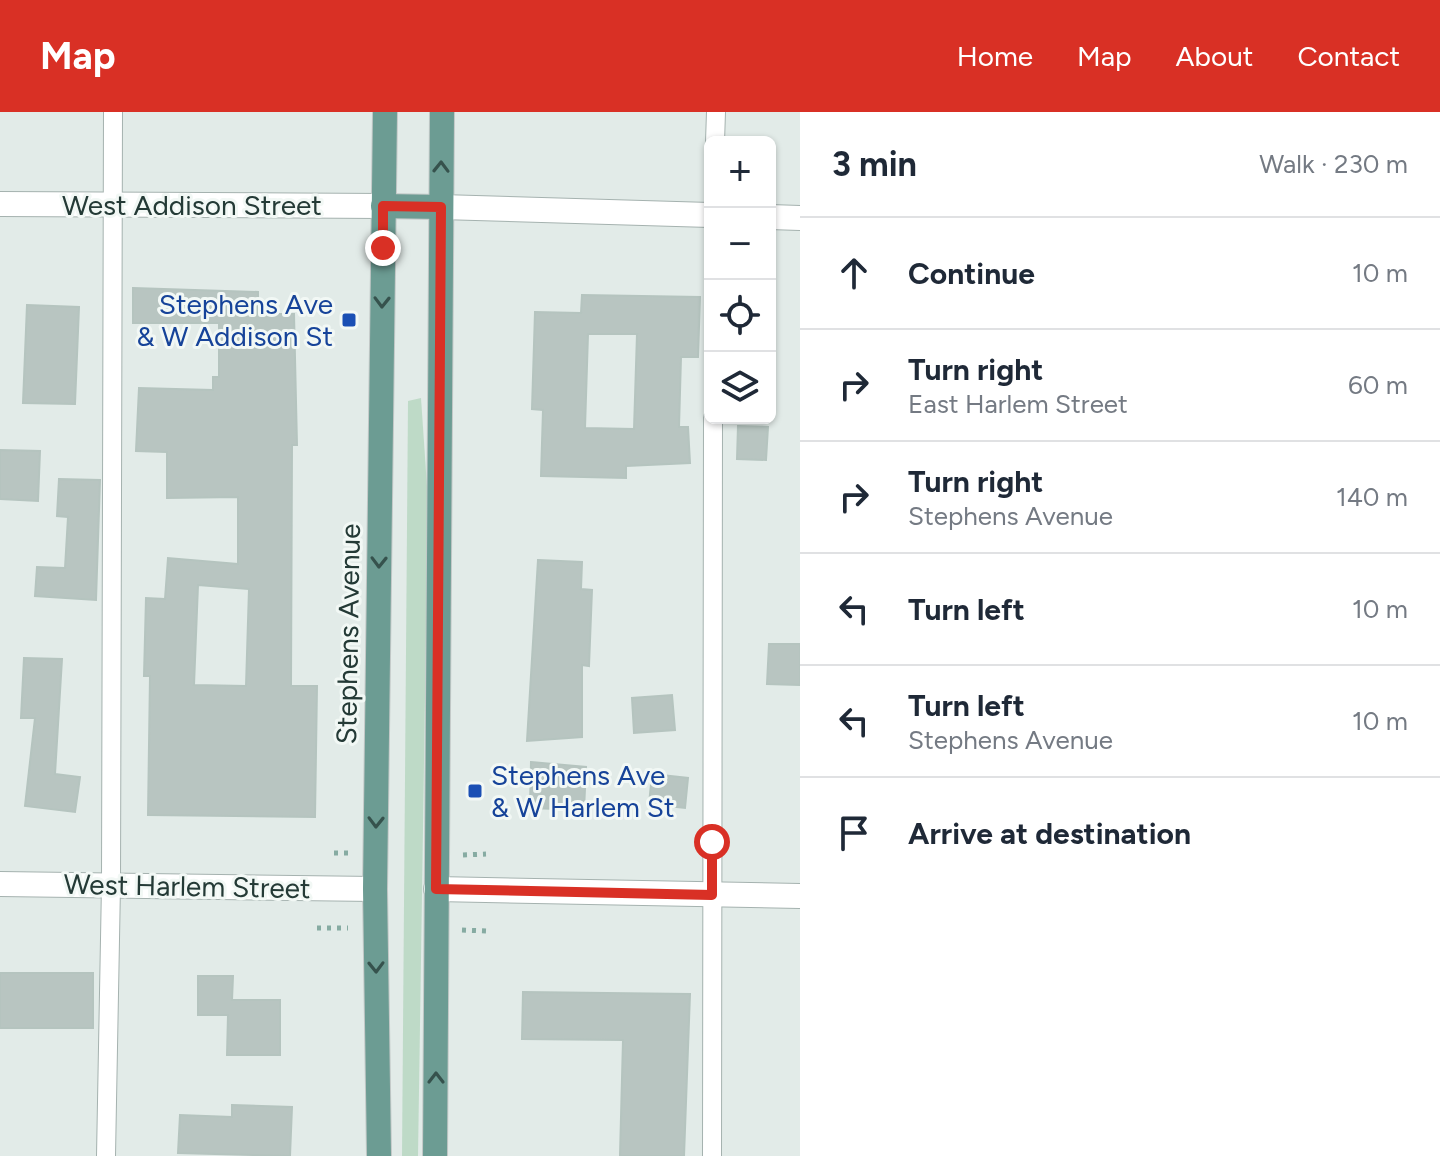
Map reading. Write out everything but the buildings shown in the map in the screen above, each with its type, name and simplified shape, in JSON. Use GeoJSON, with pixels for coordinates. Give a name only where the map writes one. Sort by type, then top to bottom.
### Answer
{"type":"FeatureCollection","features":[{"type":"Feature","properties":{"kind":"main road","name":"Stephens Avenue"},"geometry":{"type":"LineString","coordinates":[[379,1156],[375,889],[385,112]]}},
{"type":"Feature","properties":{"kind":"main road"},"geometry":{"type":"LineString","coordinates":[[435,1156],[442,112]]}},
{"type":"Feature","properties":{"kind":"main road"},"geometry":{"type":"LineString","coordinates":[[383,206],[441,207]]}},
{"type":"Feature","properties":{"kind":"street","name":"West Addison Street"},"geometry":{"type":"LineString","coordinates":[[0,204],[383,206]]}},
{"type":"Feature","properties":{"kind":"street"},"geometry":{"type":"LineString","coordinates":[[441,207],[704,215]]}},
{"type":"Feature","properties":{"kind":"street"},"geometry":{"type":"LineString","coordinates":[[776,217],[800,218]]}},
{"type":"Feature","properties":{"kind":"street","name":"West Harlem Street"},"geometry":{"type":"LineString","coordinates":[[0,884],[375,889]]}},
{"type":"Feature","properties":{"kind":"street"},"geometry":{"type":"LineString","coordinates":[[436,889],[800,896]]}},
{"type":"Feature","properties":{"kind":"lane"},"geometry":{"type":"LineString","coordinates":[[106,1156],[111,885],[113,112]]}},
{"type":"Feature","properties":{"kind":"lane"},"geometry":{"type":"LineString","coordinates":[[715,136],[716,112]]}},
{"type":"Feature","properties":{"kind":"lane"},"geometry":{"type":"LineString","coordinates":[[712,1156],[713,424]]}},
{"type":"Feature","properties":{"kind":"green space"},"geometry":{"type":"Polygon","coordinates":[[[421,398],[428,501],[418,1156],[402,1156],[408,401],[421,398]]]}},
{"type":"Feature","properties":{"kind":"place","name":"Stephens Ave & W Addison St"},"geometry":{"type":"Point","coordinates":[349,320]}},
{"type":"Feature","properties":{"kind":"place","name":"Stephens Ave & W Harlem St"},"geometry":{"type":"Point","coordinates":[475,791]}},
{"type":"Feature","properties":{"kind":"route"},"geometry":{"type":"LineString","coordinates":[[383,248],[383,206],[441,207],[436,889],[712,895],[712,842]]}}]}
